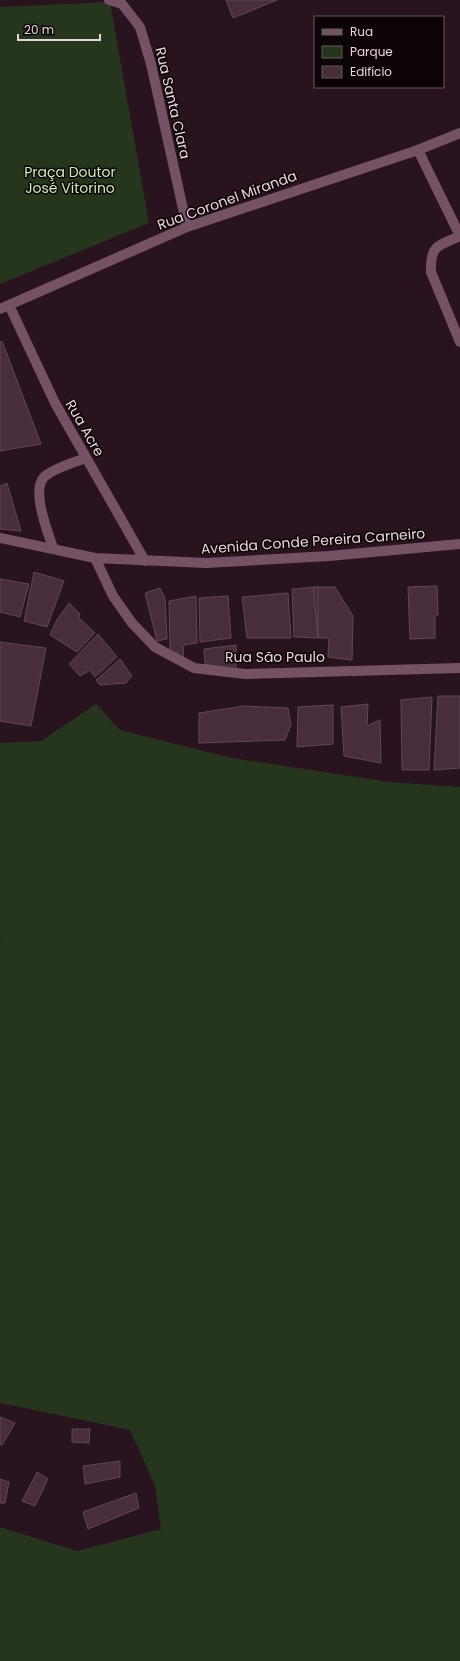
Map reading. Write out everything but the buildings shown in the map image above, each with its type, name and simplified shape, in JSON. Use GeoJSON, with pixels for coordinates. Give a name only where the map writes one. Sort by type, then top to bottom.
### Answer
{"type":"FeatureCollection","features":[{"type":"Feature","properties":{"kind":"street","name":"Rua Santa Clara"},"geometry":{"type":"LineString","coordinates":[[109,0],[122,4],[140,27],[151,64],[187,227]]}},
{"type":"Feature","properties":{"kind":"street","name":"Rua Coronel Miranda"},"geometry":{"type":"LineString","coordinates":[[4,307],[187,227],[418,150],[460,133]]}},
{"type":"Feature","properties":{"kind":"street"},"geometry":{"type":"LineString","coordinates":[[418,150],[460,236],[438,246],[432,252],[431,261],[431,272],[460,342]]}},
{"type":"Feature","properties":{"kind":"street","name":"Rua Acre"},"geometry":{"type":"LineString","coordinates":[[4,307],[55,404],[145,561]]}},
{"type":"Feature","properties":{"kind":"street"},"geometry":{"type":"LineString","coordinates":[[53,548],[42,513],[38,492],[43,478],[51,472],[86,458]]}},
{"type":"Feature","properties":{"kind":"street","name":"Avenida Conde Pereira Carneiro"},"geometry":{"type":"LineString","coordinates":[[0,538],[95,558],[206,563],[329,556],[460,544]]}},
{"type":"Feature","properties":{"kind":"street","name":"Rua São Paulo"},"geometry":{"type":"LineString","coordinates":[[95,558],[113,596],[132,623],[155,648],[194,668],[245,674],[460,668]]}},
{"type":"Feature","properties":{"kind":"green space","name":"Praça Doutor José Vitorino"},"geometry":{"type":"Polygon","coordinates":[[[110,2],[149,223],[0,284],[0,7],[110,2]]]}},
{"type":"Feature","properties":{"kind":"green space"},"geometry":{"type":"Polygon","coordinates":[[[96,704],[120,730],[232,758],[390,782],[460,787],[460,1661],[0,1661],[0,1527],[77,1551],[161,1529],[155,1486],[130,1430],[0,1403],[0,743],[41,741],[96,704]]]}}]}
